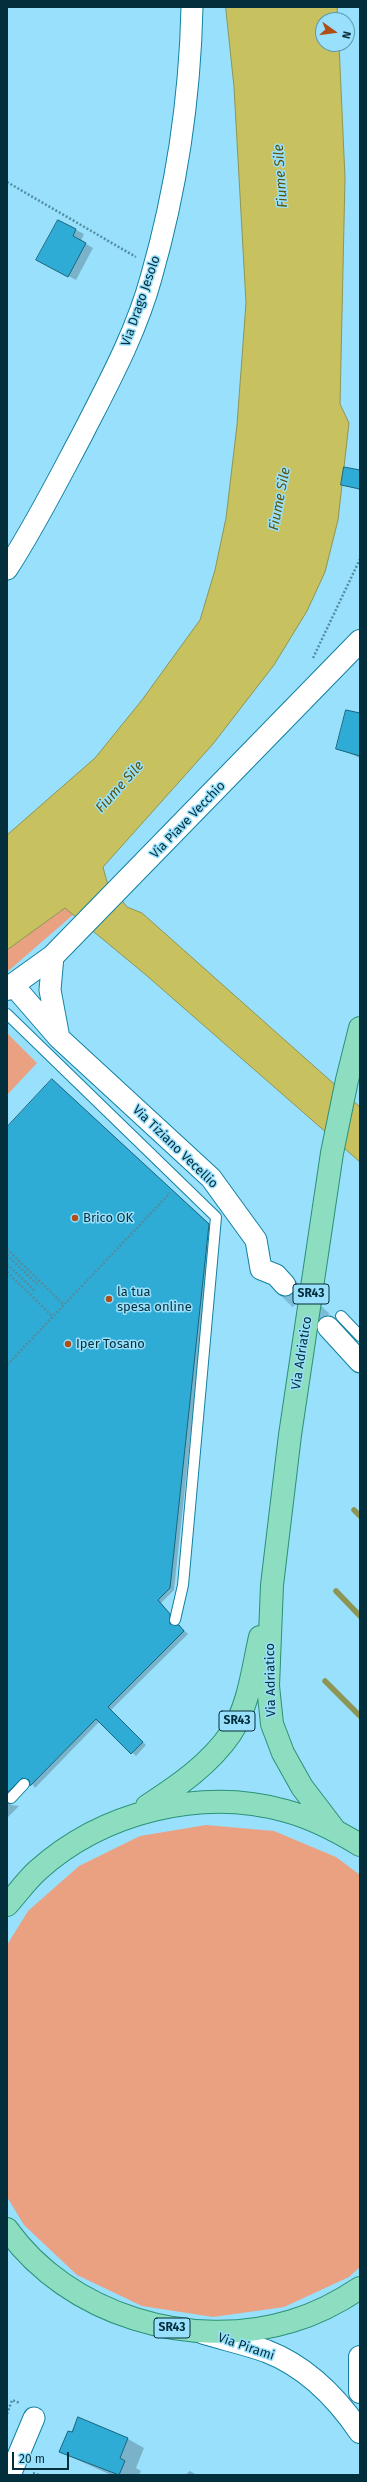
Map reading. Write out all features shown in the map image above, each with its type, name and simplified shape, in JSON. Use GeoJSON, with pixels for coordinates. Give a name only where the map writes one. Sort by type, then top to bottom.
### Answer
{"type":"FeatureCollection","features":[{"type":"Feature","properties":{"kind":"main road","name":"Via Adriatico"},"geometry":{"type":"LineString","coordinates":[[334,1829],[302,1787],[283,1753],[272,1724],[268,1686],[272,1585],[290,1435],[332,1153],[346,1080],[360,1028]]}},
{"type":"Feature","properties":{"kind":"main road","name":"Via Adriatico"},"geometry":{"type":"LineString","coordinates":[[134,1815],[187,1781],[232,1732],[243,1708],[272,1585]]}},
{"type":"Feature","properties":{"kind":"main road","name":"SR43"},"geometry":{"type":"LineString","coordinates":[[7,1905],[37,1871],[83,1838],[134,1815],[184,1803],[235,1802],[286,1811],[334,1829],[360,1845]]}},
{"type":"Feature","properties":{"kind":"main road","name":"SR43"},"geometry":{"type":"LineString","coordinates":[[7,2229],[16,2242],[54,2278],[99,2305],[147,2324],[199,2332],[246,2331],[292,2321],[335,2304],[360,2288]]}},
{"type":"Feature","properties":{"kind":"street","name":"Via Drago Jesolo"},"geometry":{"type":"LineString","coordinates":[[7,569],[46,504],[117,367],[136,321],[154,268],[166,219],[185,111],[191,52],[192,7]]}},
{"type":"Feature","properties":{"kind":"street","name":"Via Piave Vecchio"},"geometry":{"type":"LineString","coordinates":[[10,987],[53,956],[77,933],[360,641]]}},
{"type":"Feature","properties":{"kind":"street"},"geometry":{"type":"LineString","coordinates":[[53,956],[50,990],[59,1038]]}},
{"type":"Feature","properties":{"kind":"street","name":"Via Tiziano Vecellio"},"geometry":{"type":"LineString","coordinates":[[10,987],[59,1038],[211,1178],[256,1240],[261,1269],[276,1275],[285,1285]]}},
{"type":"Feature","properties":{"kind":"street"},"geometry":{"type":"LineString","coordinates":[[335,1321],[360,1362]]}},
{"type":"Feature","properties":{"kind":"street","name":"Via Pirami"},"geometry":{"type":"LineString","coordinates":[[199,2332],[266,2352],[296,2367],[331,2396],[347,2412],[360,2432]]}},
{"type":"Feature","properties":{"kind":"street"},"geometry":{"type":"LineString","coordinates":[[360,2357],[360,2392]]}},
{"type":"Feature","properties":{"kind":"street"},"geometry":{"type":"LineString","coordinates":[[10,2475],[34,2418]]}},
{"type":"Feature","properties":{"kind":"lane"},"geometry":{"type":"LineString","coordinates":[[7,1014],[216,1217],[183,1585],[175,1620]]}},
{"type":"Feature","properties":{"kind":"lane"},"geometry":{"type":"LineString","coordinates":[[335,1321],[360,1336]]}},
{"type":"Feature","properties":{"kind":"lane"},"geometry":{"type":"LineString","coordinates":[[11,1798],[24,1784]]}},
{"type":"Feature","properties":{"kind":"path"},"geometry":{"type":"LineString","coordinates":[[7,182],[154,268]]}},
{"type":"Feature","properties":{"kind":"path"},"geometry":{"type":"LineString","coordinates":[[311,664],[360,559]]}},
{"type":"Feature","properties":{"kind":"path"},"geometry":{"type":"LineString","coordinates":[[7,1365],[180,1182]]}},
{"type":"Feature","properties":{"kind":"path"},"geometry":{"type":"LineString","coordinates":[[7,1249],[64,1305]]}},
{"type":"Feature","properties":{"kind":"path"},"geometry":{"type":"LineString","coordinates":[[7,1255],[39,1286]]}},
{"type":"Feature","properties":{"kind":"path"},"geometry":{"type":"LineString","coordinates":[[7,1264],[35,1291]]}},
{"type":"Feature","properties":{"kind":"path"},"geometry":{"type":"LineString","coordinates":[[7,1272],[53,1317]]}},
{"type":"Feature","properties":{"kind":"shaded area"},"geometry":{"type":"Polygon","coordinates":[[[65,908],[74,914],[7,972],[7,950],[65,908]]]}},
{"type":"Feature","properties":{"kind":"shaded area"},"geometry":{"type":"Polygon","coordinates":[[[7,1033],[37,1063],[7,1095],[7,1033]]]}},
{"type":"Feature","properties":{"kind":"shaded area"},"geometry":{"type":"Polygon","coordinates":[[[206,1825],[274,1831],[336,1857],[360,1875],[360,2267],[349,2277],[284,2307],[213,2317],[142,2306],[77,2275],[24,2225],[7,2197],[7,1945],[28,1911],[79,1866],[140,1836],[206,1825]]]}},
{"type":"Feature","properties":{"kind":"water","name":"Fiume Sile"},"geometry":{"type":"Polygon","coordinates":[[[226,7],[337,7],[337,12],[315,12],[315,52],[339,52],[345,178],[340,404],[349,423],[338,520],[325,572],[307,611],[274,665],[213,744],[103,867],[107,882],[127,907],[142,913],[360,1107],[360,1162],[146,975],[65,908],[7,950],[7,835],[95,758],[142,700],[200,620],[215,570],[226,518],[237,425],[246,303],[234,87],[226,7]]]}},
{"type":"Feature","properties":{"kind":"building"},"geometry":{"type":"Polygon","coordinates":[[[58,220],[76,229],[73,236],[86,243],[68,277],[36,260],[58,220]]]}},
{"type":"Feature","properties":{"kind":"building"},"geometry":{"type":"Polygon","coordinates":[[[344,467],[360,470],[360,489],[341,485],[344,467]]]}},
{"type":"Feature","properties":{"kind":"building"},"geometry":{"type":"Polygon","coordinates":[[[346,710],[360,713],[360,756],[336,749],[346,710]]]}},
{"type":"Feature","properties":{"kind":"building"},"geometry":{"type":"Polygon","coordinates":[[[52,1079],[209,1224],[170,1588],[158,1600],[170,1614],[170,1624],[179,1625],[184,1631],[108,1707],[143,1742],[131,1754],[96,1719],[30,1786],[29,1780],[22,1778],[7,1793],[7,1127],[52,1079]]]}},
{"type":"Feature","properties":{"kind":"building"},"geometry":{"type":"Polygon","coordinates":[[[78,2417],[128,2438],[120,2458],[125,2461],[119,2475],[59,2452],[68,2431],[72,2432],[78,2417]]]}},
{"type":"Feature","properties":{"kind":"waterway"},"geometry":{"type":"LineString","coordinates":[[354,1510],[360,1516]]}},
{"type":"Feature","properties":{"kind":"waterway"},"geometry":{"type":"LineString","coordinates":[[336,1591],[360,1616]]}},
{"type":"Feature","properties":{"kind":"waterway"},"geometry":{"type":"LineString","coordinates":[[325,1681],[360,1716]]}},
{"type":"Feature","properties":{"kind":"tunnel"},"geometry":{"type":"LineString","coordinates":[[285,1285],[328,1327]]}},
{"type":"Feature","properties":{"kind":"place","name":"Brico OK"},"geometry":{"type":"Point","coordinates":[75,1218]}},
{"type":"Feature","properties":{"kind":"place","name":"la tua spesa online"},"geometry":{"type":"Point","coordinates":[109,1299]}},
{"type":"Feature","properties":{"kind":"place","name":"Iper Tosano"},"geometry":{"type":"Point","coordinates":[68,1344]}}]}
